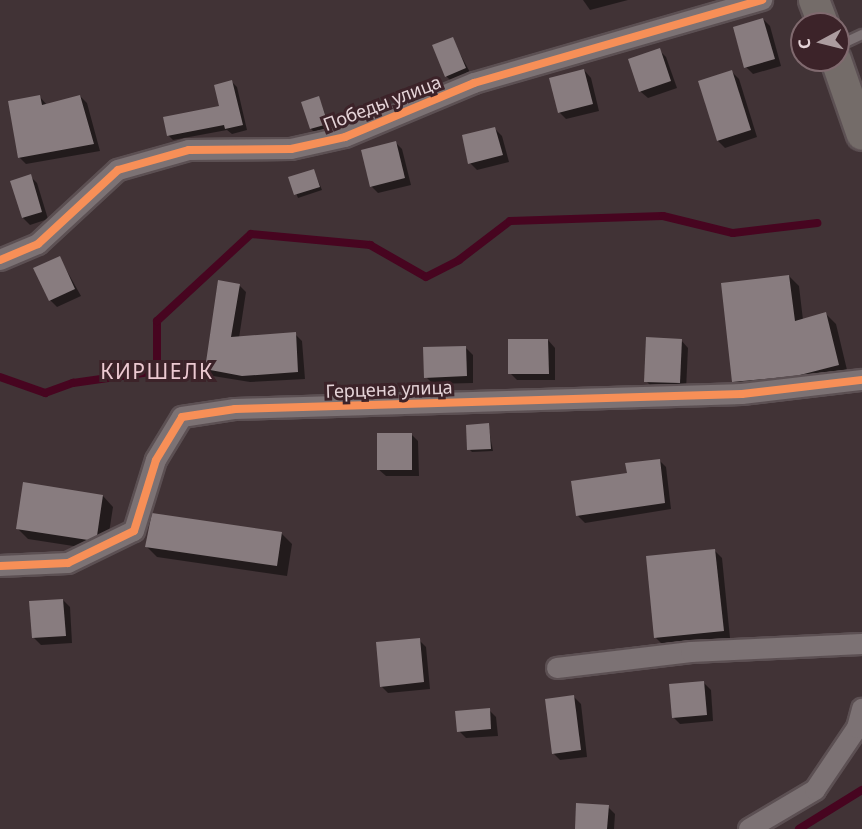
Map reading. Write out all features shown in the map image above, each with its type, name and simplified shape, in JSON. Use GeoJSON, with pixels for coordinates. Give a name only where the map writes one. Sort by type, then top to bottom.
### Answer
{"type":"FeatureCollection","features":[{"type":"Feature","properties":{"kind":"main road"},"geometry":{"type":"LineString","coordinates":[[840,72],[862,135]]}},
{"type":"Feature","properties":{"kind":"street","name":"Победы улица"},"geometry":{"type":"LineString","coordinates":[[0,260],[38,244],[118,170],[189,150],[291,149],[345,137],[474,83],[762,0]]}},
{"type":"Feature","properties":{"kind":"street","name":"Герцена улица"},"geometry":{"type":"LineString","coordinates":[[0,566],[68,563],[134,531],[156,460],[182,417],[235,409],[742,394],[862,380]]}},
{"type":"Feature","properties":{"kind":"street"},"geometry":{"type":"LineString","coordinates":[[557,668],[691,652],[862,644]]}},
{"type":"Feature","properties":{"kind":"street"},"geometry":{"type":"LineString","coordinates":[[749,829],[815,790],[857,728],[862,710]]}},
{"type":"Feature","properties":{"kind":"building"},"geometry":{"type":"Polygon","coordinates":[[[763,18],[775,59],[744,68],[733,27],[763,18]]]}},
{"type":"Feature","properties":{"kind":"building"},"geometry":{"type":"Polygon","coordinates":[[[453,37],[466,68],[445,77],[432,45],[453,37]]]}},
{"type":"Feature","properties":{"kind":"building"},"geometry":{"type":"Polygon","coordinates":[[[660,48],[671,81],[639,92],[628,59],[660,48]]]}},
{"type":"Feature","properties":{"kind":"building"},"geometry":{"type":"Polygon","coordinates":[[[584,69],[593,104],[558,113],[549,78],[584,69]]]}},
{"type":"Feature","properties":{"kind":"building"},"geometry":{"type":"Polygon","coordinates":[[[732,70],[751,130],[717,141],[698,81],[732,70]]]}},
{"type":"Feature","properties":{"kind":"building"},"geometry":{"type":"Polygon","coordinates":[[[232,80],[243,125],[225,129],[224,125],[167,136],[163,117],[219,106],[214,85],[232,80]]]}},
{"type":"Feature","properties":{"kind":"building"},"geometry":{"type":"Polygon","coordinates":[[[40,95],[42,105],[80,95],[94,144],[18,158],[8,101],[40,95]]]}},
{"type":"Feature","properties":{"kind":"building"},"geometry":{"type":"Polygon","coordinates":[[[319,96],[328,124],[310,129],[301,102],[319,96]]]}},
{"type":"Feature","properties":{"kind":"building"},"geometry":{"type":"Polygon","coordinates":[[[495,127],[503,155],[468,164],[462,135],[495,127]]]}},
{"type":"Feature","properties":{"kind":"building"},"geometry":{"type":"Polygon","coordinates":[[[396,141],[405,178],[370,187],[361,150],[396,141]]]}},
{"type":"Feature","properties":{"kind":"building"},"geometry":{"type":"Polygon","coordinates":[[[314,169],[320,187],[294,195],[288,177],[314,169]]]}},
{"type":"Feature","properties":{"kind":"building"},"geometry":{"type":"Polygon","coordinates":[[[31,174],[42,212],[22,218],[10,181],[31,174]]]}},
{"type":"Feature","properties":{"kind":"building"},"geometry":{"type":"Polygon","coordinates":[[[60,256],[75,289],[49,301],[33,268],[60,256]]]}},
{"type":"Feature","properties":{"kind":"building"},"geometry":{"type":"Polygon","coordinates":[[[789,275],[795,321],[826,312],[839,365],[796,376],[732,382],[721,283],[789,275]]]}},
{"type":"Feature","properties":{"kind":"building"},"geometry":{"type":"Polygon","coordinates":[[[218,280],[240,284],[231,337],[296,332],[298,372],[242,376],[205,369],[218,280]]]}},
{"type":"Feature","properties":{"kind":"building"},"geometry":{"type":"Polygon","coordinates":[[[646,337],[682,339],[680,383],[644,382],[646,337]]]}},
{"type":"Feature","properties":{"kind":"building"},"geometry":{"type":"Polygon","coordinates":[[[508,339],[548,339],[549,374],[508,374],[508,339]]]}},
{"type":"Feature","properties":{"kind":"building"},"geometry":{"type":"Polygon","coordinates":[[[466,346],[467,376],[424,378],[423,347],[466,346]]]}},
{"type":"Feature","properties":{"kind":"building"},"geometry":{"type":"Polygon","coordinates":[[[489,423],[491,449],[467,450],[466,425],[489,423]]]}},
{"type":"Feature","properties":{"kind":"building"},"geometry":{"type":"Polygon","coordinates":[[[377,433],[412,433],[412,470],[377,470],[377,433]]]}},
{"type":"Feature","properties":{"kind":"building"},"geometry":{"type":"Polygon","coordinates":[[[660,459],[665,503],[576,516],[571,481],[627,473],[625,463],[660,459]]]}},
{"type":"Feature","properties":{"kind":"building"},"geometry":{"type":"Polygon","coordinates":[[[23,482],[103,495],[97,536],[88,540],[16,529],[23,482]]]}},
{"type":"Feature","properties":{"kind":"building"},"geometry":{"type":"Polygon","coordinates":[[[152,513],[282,532],[277,566],[145,547],[152,513]]]}},
{"type":"Feature","properties":{"kind":"building"},"geometry":{"type":"Polygon","coordinates":[[[715,549],[724,631],[654,638],[646,556],[715,549]]]}},
{"type":"Feature","properties":{"kind":"building"},"geometry":{"type":"Polygon","coordinates":[[[63,599],[66,636],[32,638],[29,601],[63,599]]]}},
{"type":"Feature","properties":{"kind":"building"},"geometry":{"type":"Polygon","coordinates":[[[420,638],[424,682],[380,687],[376,642],[420,638]]]}},
{"type":"Feature","properties":{"kind":"building"},"geometry":{"type":"Polygon","coordinates":[[[704,681],[707,715],[672,718],[669,684],[704,681]]]}},
{"type":"Feature","properties":{"kind":"building"},"geometry":{"type":"Polygon","coordinates":[[[574,695],[581,750],[552,754],[545,699],[574,695]]]}},
{"type":"Feature","properties":{"kind":"building"},"geometry":{"type":"Polygon","coordinates":[[[490,708],[491,729],[457,732],[455,711],[490,708]]]}},
{"type":"Feature","properties":{"kind":"building"},"geometry":{"type":"Polygon","coordinates":[[[576,803],[609,805],[607,829],[575,829],[576,803]]]}},
{"type":"Feature","properties":{"kind":"waterway"},"geometry":{"type":"LineString","coordinates":[[0,377],[45,393],[73,383],[157,371],[157,321],[251,234],[370,245],[426,277],[459,260],[510,221],[663,216],[733,233],[817,223]]}},
{"type":"Feature","properties":{"kind":"waterway"},"geometry":{"type":"LineString","coordinates":[[799,829],[862,790]]}},
{"type":"Feature","properties":{"kind":"cycle path"},"geometry":{"type":"LineString","coordinates":[[0,260],[38,244],[118,170],[189,150],[291,149],[345,137],[474,83],[762,0]]}},
{"type":"Feature","properties":{"kind":"cycle path"},"geometry":{"type":"LineString","coordinates":[[0,566],[68,563],[134,531],[156,460],[182,417],[235,409],[742,394],[862,380]]}},
{"type":"Feature","properties":{"kind":"district","name":"КИРШЕЛК"},"geometry":{"type":"Point","coordinates":[157,371]}}]}
